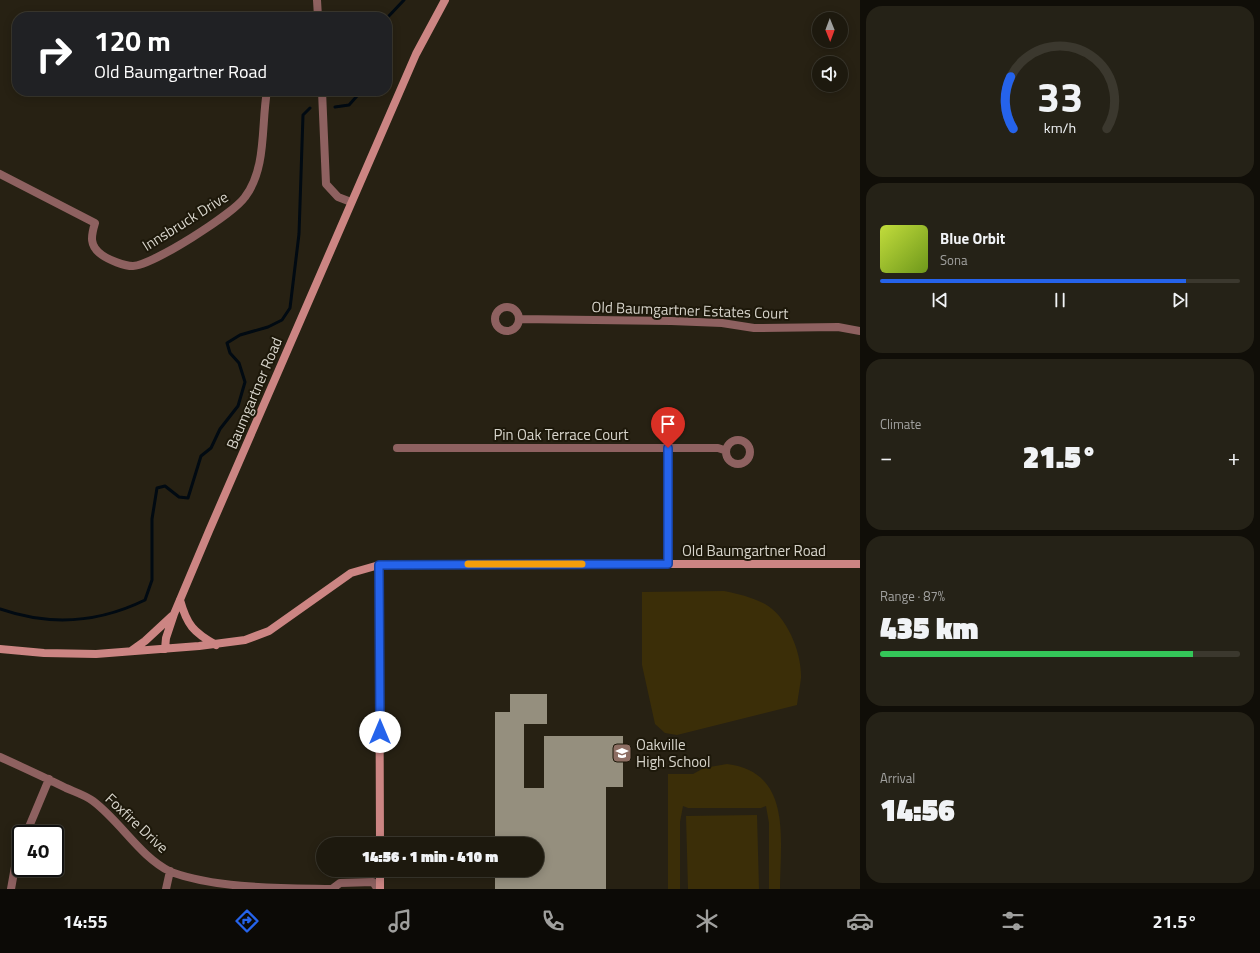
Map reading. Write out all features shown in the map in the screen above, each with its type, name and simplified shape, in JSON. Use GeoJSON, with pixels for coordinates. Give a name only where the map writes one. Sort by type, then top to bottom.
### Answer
{"type":"FeatureCollection","features":[{"type":"Feature","properties":{"kind":"street"},"geometry":{"type":"LineString","coordinates":[[317,0],[318,12]]}},
{"type":"Feature","properties":{"kind":"street","name":"Baumgartner Road"},"geometry":{"type":"LineString","coordinates":[[165,649],[166,638],[174,614],[351,202],[416,54],[445,0]]}},
{"type":"Feature","properties":{"kind":"street","name":"Innsbruck Drive"},"geometry":{"type":"LineString","coordinates":[[0,174],[95,223],[91,240],[97,251],[104,257],[126,265],[142,264],[178,245],[229,213],[245,197],[256,173],[266,96]]}},
{"type":"Feature","properties":{"kind":"street"},"geometry":{"type":"LineString","coordinates":[[322,96],[326,184],[338,197],[351,202]]}},
{"type":"Feature","properties":{"kind":"street","name":"Old Baumgartner Estates Court"},"geometry":{"type":"LineString","coordinates":[[519,319],[671,321],[722,323],[754,328],[838,327],[860,331]]}},
{"type":"Feature","properties":{"kind":"street","name":"Pin Oak Terrace Court"},"geometry":{"type":"LineString","coordinates":[[397,448],[718,448],[724,450]]}},
{"type":"Feature","properties":{"kind":"street"},"geometry":{"type":"LineString","coordinates":[[668,448],[668,564]]}},
{"type":"Feature","properties":{"kind":"street","name":"Old Baumgartner Road"},"geometry":{"type":"LineString","coordinates":[[165,649],[216,645],[245,640],[269,631],[351,573],[379,565],[860,564]]}},
{"type":"Feature","properties":{"kind":"street"},"geometry":{"type":"LineString","coordinates":[[379,565],[380,837]]}},
{"type":"Feature","properties":{"kind":"street"},"geometry":{"type":"LineString","coordinates":[[180,600],[190,627],[216,645]]}},
{"type":"Feature","properties":{"kind":"street"},"geometry":{"type":"LineString","coordinates":[[131,651],[145,641],[174,614]]}},
{"type":"Feature","properties":{"kind":"street"},"geometry":{"type":"LineString","coordinates":[[0,649],[70,654],[165,649]]}},
{"type":"Feature","properties":{"kind":"street","name":"Foxfire Drive"},"geometry":{"type":"LineString","coordinates":[[0,757],[92,800],[110,815],[151,858],[170,872],[210,885],[333,889],[340,883],[373,882],[378,888]]}},
{"type":"Feature","properties":{"kind":"street"},"geometry":{"type":"LineString","coordinates":[[30,825],[49,779]]}},
{"type":"Feature","properties":{"kind":"street"},"geometry":{"type":"LineString","coordinates":[[166,889],[170,872]]}},
{"type":"Feature","properties":{"kind":"street"},"geometry":{"type":"LineString","coordinates":[[11,889],[13,877]]}},
{"type":"Feature","properties":{"kind":"street"},"geometry":{"type":"LineString","coordinates":[[378,888],[379,877]]}},
{"type":"Feature","properties":{"kind":"shaded area"},"geometry":{"type":"Polygon","coordinates":[[[724,591],[765,604],[780,617],[786,626],[796,647],[801,668],[797,705],[677,735],[665,733],[655,724],[642,665],[642,592],[724,591]]]}},
{"type":"Feature","properties":{"kind":"shaded area"},"geometry":{"type":"Polygon","coordinates":[[[727,764],[748,770],[763,780],[773,794],[781,830],[780,889],[769,889],[769,823],[766,806],[761,808],[688,808],[683,806],[680,822],[680,889],[668,889],[668,774],[693,774],[704,768],[727,764]]]}},
{"type":"Feature","properties":{"kind":"shaded area"},"geometry":{"type":"Polygon","coordinates":[[[757,815],[759,889],[688,889],[686,816],[757,815]]]}},
{"type":"Feature","properties":{"kind":"building","name":"Oakville High School"},"geometry":{"type":"Polygon","coordinates":[[[510,694],[547,694],[547,724],[524,724],[524,788],[544,788],[544,736],[623,736],[623,787],[606,787],[606,889],[495,889],[495,877],[544,877],[544,837],[495,837],[495,712],[510,712],[510,694]]]}},
{"type":"Feature","properties":{"kind":"waterway"},"geometry":{"type":"LineString","coordinates":[[392,13],[404,0]]}},
{"type":"Feature","properties":{"kind":"waterway"},"geometry":{"type":"LineString","coordinates":[[335,107],[349,105],[357,96]]}},
{"type":"Feature","properties":{"kind":"waterway"},"geometry":{"type":"LineString","coordinates":[[0,609],[37,618],[73,620],[109,614],[145,600],[152,580],[152,519],[157,488],[165,486],[179,497],[188,498],[201,456],[211,448],[220,429],[238,406],[245,382],[239,363],[230,353],[227,343],[240,335],[268,327],[282,320],[290,308],[299,234],[303,115],[310,108]]}},
{"type":"Feature","properties":{"kind":"slow traffic"},"geometry":{"type":"LineString","coordinates":[[468,564],[582,564]]}},
{"type":"Feature","properties":{"kind":"place","name":"Oakville High School"},"geometry":{"type":"Point","coordinates":[622,753]}},
{"type":"Feature","properties":{"kind":"route"},"geometry":{"type":"LineString","coordinates":[[380,732],[379,565],[668,564],[668,448]]}}]}
